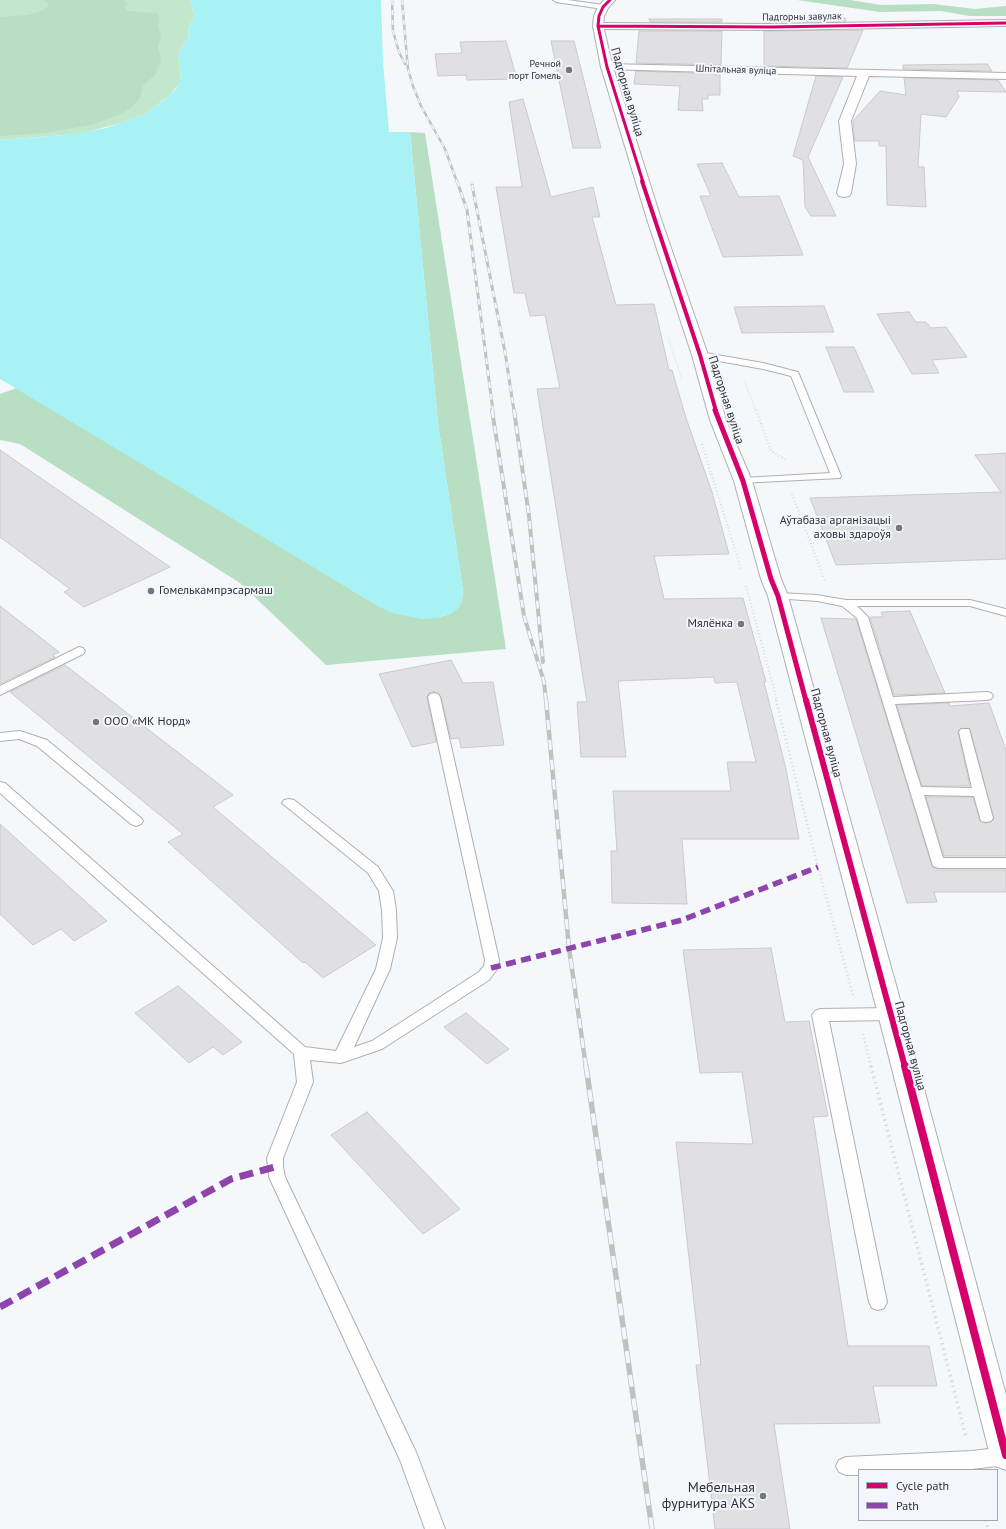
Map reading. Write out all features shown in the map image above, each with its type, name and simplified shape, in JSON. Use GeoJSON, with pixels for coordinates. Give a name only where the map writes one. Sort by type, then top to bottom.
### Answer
{"type":"FeatureCollection","features":[{"type":"Feature","properties":{"kind":"street"},"geometry":{"type":"LineString","coordinates":[[598,26],[599,16],[606,3]]}},
{"type":"Feature","properties":{"kind":"street","name":"Падгорны завулак"},"geometry":{"type":"LineString","coordinates":[[598,26],[772,27],[1006,23]]}},
{"type":"Feature","properties":{"kind":"street","name":"Падгорная вуліца"},"geometry":{"type":"LineString","coordinates":[[598,26],[607,67],[654,219],[700,355],[718,420],[743,481],[771,579],[778,596],[891,1014],[1006,1456]]}},
{"type":"Feature","properties":{"kind":"street","name":"Шпітальная вуліца"},"geometry":{"type":"LineString","coordinates":[[607,67],[864,74],[1006,76]]}},
{"type":"Feature","properties":{"kind":"street"},"geometry":{"type":"LineString","coordinates":[[844,193],[850,164],[845,121],[864,74]]}},
{"type":"Feature","properties":{"kind":"lane"},"geometry":{"type":"LineString","coordinates":[[556,0],[606,3]]}},
{"type":"Feature","properties":{"kind":"lane"},"geometry":{"type":"LineString","coordinates":[[700,355],[763,366],[795,374],[836,476],[743,481]]}},
{"type":"Feature","properties":{"kind":"lane"},"geometry":{"type":"LineString","coordinates":[[778,596],[818,598],[846,603],[970,602],[1006,613]]}},
{"type":"Feature","properties":{"kind":"lane"},"geometry":{"type":"LineString","coordinates":[[846,603],[862,617],[938,863],[1006,863]]}},
{"type":"Feature","properties":{"kind":"lane"},"geometry":{"type":"LineString","coordinates":[[0,690],[79,651]]}},
{"type":"Feature","properties":{"kind":"lane"},"geometry":{"type":"LineString","coordinates":[[888,701],[987,696]]}},
{"type":"Feature","properties":{"kind":"lane"},"geometry":{"type":"LineString","coordinates":[[0,786],[301,1052],[322,1056],[341,1057],[377,1045],[484,976],[491,968],[492,960],[434,698]]}},
{"type":"Feature","properties":{"kind":"lane"},"geometry":{"type":"LineString","coordinates":[[965,732],[986,818]]}},
{"type":"Feature","properties":{"kind":"lane"},"geometry":{"type":"LineString","coordinates":[[0,737],[20,735],[42,743],[136,821]]}},
{"type":"Feature","properties":{"kind":"lane"},"geometry":{"type":"LineString","coordinates":[[916,791],[980,792]]}},
{"type":"Feature","properties":{"kind":"lane"},"geometry":{"type":"LineString","coordinates":[[289,803],[373,870],[386,891],[389,910],[390,938],[383,969],[341,1057]]}},
{"type":"Feature","properties":{"kind":"lane"},"geometry":{"type":"LineString","coordinates":[[878,1302],[820,1015],[891,1014]]}},
{"type":"Feature","properties":{"kind":"lane"},"geometry":{"type":"LineString","coordinates":[[301,1052],[305,1082],[275,1158],[277,1177],[409,1458],[435,1529]]}},
{"type":"Feature","properties":{"kind":"lane"},"geometry":{"type":"LineString","coordinates":[[846,1466],[972,1460],[1006,1456]]}},
{"type":"Feature","properties":{"kind":"path"},"geometry":{"type":"LineString","coordinates":[[667,333],[682,383]]}},
{"type":"Feature","properties":{"kind":"path"},"geometry":{"type":"LineString","coordinates":[[742,373],[771,451],[792,463]]}},
{"type":"Feature","properties":{"kind":"path"},"geometry":{"type":"LineString","coordinates":[[701,444],[742,573]]}},
{"type":"Feature","properties":{"kind":"path"},"geometry":{"type":"LineString","coordinates":[[781,457],[786,479],[823,579]]}},
{"type":"Feature","properties":{"kind":"path"},"geometry":{"type":"LineString","coordinates":[[745,581],[972,1460]]}},
{"type":"Feature","properties":{"kind":"green space"},"geometry":{"type":"Polygon","coordinates":[[[0,0],[190,0],[195,17],[189,26],[188,38],[178,55],[181,78],[179,84],[170,95],[143,115],[121,123],[86,132],[65,135],[0,140],[0,0]]]}},
{"type":"Feature","properties":{"kind":"green space"},"geometry":{"type":"Polygon","coordinates":[[[41,0],[124,0],[128,3],[125,8],[128,11],[156,13],[159,16],[158,26],[161,36],[158,48],[161,58],[160,64],[155,75],[143,85],[140,98],[132,107],[121,114],[91,125],[44,133],[0,136],[0,17],[28,15],[44,10],[49,6],[46,1],[41,0]]]}},
{"type":"Feature","properties":{"kind":"green space"},"geometry":{"type":"Polygon","coordinates":[[[797,0],[850,0],[881,5],[933,4],[975,9],[1006,6],[1006,16],[970,16],[941,11],[880,12],[797,0]]]}},
{"type":"Feature","properties":{"kind":"green space"},"geometry":{"type":"Polygon","coordinates":[[[410,132],[425,133],[506,649],[326,665],[240,583],[20,444],[0,440],[0,394],[17,388],[380,607],[436,618],[450,614],[459,607],[462,600],[463,591],[438,423],[410,132]]]}},
{"type":"Feature","properties":{"kind":"water"},"geometry":{"type":"Polygon","coordinates":[[[190,0],[381,0],[383,62],[389,132],[410,132],[438,423],[463,591],[462,600],[459,607],[450,614],[436,618],[422,619],[392,613],[380,607],[0,379],[0,140],[65,135],[106,128],[143,115],[163,101],[176,89],[181,78],[178,55],[188,38],[189,26],[195,17],[190,0]]]}},
{"type":"Feature","properties":{"kind":"building"},"geometry":{"type":"Polygon","coordinates":[[[764,17],[845,18],[846,21],[764,22],[764,17]]]}},
{"type":"Feature","properties":{"kind":"building"},"geometry":{"type":"Polygon","coordinates":[[[649,19],[722,19],[722,22],[650,22],[649,19]]]}},
{"type":"Feature","properties":{"kind":"building"},"geometry":{"type":"Polygon","coordinates":[[[863,30],[847,68],[764,66],[764,31],[863,30]]]}},
{"type":"Feature","properties":{"kind":"building"},"geometry":{"type":"Polygon","coordinates":[[[639,31],[722,31],[721,65],[636,63],[639,31]]]}},
{"type":"Feature","properties":{"kind":"building"},"geometry":{"type":"Polygon","coordinates":[[[506,41],[517,79],[467,80],[466,75],[438,76],[435,54],[462,53],[460,42],[506,41]]]}},
{"type":"Feature","properties":{"kind":"building","name":"Речной порт Гомель"},"geometry":{"type":"Polygon","coordinates":[[[551,41],[574,41],[601,148],[573,148],[551,41]]]}},
{"type":"Feature","properties":{"kind":"building"},"geometry":{"type":"Polygon","coordinates":[[[987,64],[992,71],[903,69],[903,65],[987,64]]]}},
{"type":"Feature","properties":{"kind":"building"},"geometry":{"type":"Polygon","coordinates":[[[636,71],[720,74],[720,95],[708,95],[708,99],[702,99],[703,111],[678,110],[680,86],[634,84],[636,71]]]}},
{"type":"Feature","properties":{"kind":"building"},"geometry":{"type":"Polygon","coordinates":[[[816,76],[843,77],[808,157],[836,216],[811,216],[805,207],[803,160],[793,156],[816,76]]]}},
{"type":"Feature","properties":{"kind":"building"},"geometry":{"type":"Polygon","coordinates":[[[904,78],[998,80],[1006,92],[957,91],[959,97],[946,117],[921,114],[918,167],[924,167],[926,207],[887,205],[886,146],[879,146],[879,141],[855,141],[853,121],[880,91],[906,95],[904,78]]]}},
{"type":"Feature","properties":{"kind":"building"},"geometry":{"type":"Polygon","coordinates":[[[523,99],[551,197],[593,187],[600,217],[592,217],[616,305],[654,304],[669,370],[672,370],[686,418],[712,492],[729,554],[654,556],[664,599],[743,598],[766,682],[764,682],[786,769],[799,839],[682,839],[687,904],[612,903],[611,851],[617,851],[613,791],[731,791],[727,762],[756,762],[737,682],[715,683],[714,677],[618,681],[626,757],[581,757],[577,702],[587,702],[537,389],[560,388],[545,315],[530,316],[525,293],[514,293],[496,187],[522,187],[509,102],[523,99]]]}},
{"type":"Feature","properties":{"kind":"building"},"geometry":{"type":"Polygon","coordinates":[[[722,163],[739,197],[779,196],[803,255],[723,257],[700,196],[711,196],[697,164],[722,163]]]}},
{"type":"Feature","properties":{"kind":"building"},"geometry":{"type":"Polygon","coordinates":[[[824,306],[834,332],[742,333],[734,307],[824,306]]]}},
{"type":"Feature","properties":{"kind":"building"},"geometry":{"type":"Polygon","coordinates":[[[909,312],[916,322],[926,322],[931,328],[946,327],[967,357],[932,360],[939,373],[912,374],[877,314],[909,312]]]}},
{"type":"Feature","properties":{"kind":"building"},"geometry":{"type":"Polygon","coordinates":[[[826,347],[854,347],[874,392],[844,392],[826,347]]]}},
{"type":"Feature","properties":{"kind":"building"},"geometry":{"type":"Polygon","coordinates":[[[0,450],[170,567],[84,607],[64,592],[70,589],[0,537],[0,450]]]}},
{"type":"Feature","properties":{"kind":"building"},"geometry":{"type":"Polygon","coordinates":[[[1006,453],[1006,559],[836,565],[810,498],[1001,492],[975,455],[1006,453]]]}},
{"type":"Feature","properties":{"kind":"building"},"geometry":{"type":"Polygon","coordinates":[[[0,606],[59,652],[53,655],[55,657],[0,684],[0,606]]]}},
{"type":"Feature","properties":{"kind":"building"},"geometry":{"type":"Polygon","coordinates":[[[910,611],[945,693],[894,695],[870,617],[883,617],[881,612],[910,611]]]}},
{"type":"Feature","properties":{"kind":"building"},"geometry":{"type":"Polygon","coordinates":[[[821,618],[856,619],[932,866],[938,870],[1006,870],[1006,892],[934,892],[937,902],[907,903],[821,618]]]}},
{"type":"Feature","properties":{"kind":"building"},"geometry":{"type":"Polygon","coordinates":[[[451,660],[463,683],[493,682],[504,745],[461,748],[459,738],[451,739],[441,697],[438,693],[434,692],[429,693],[427,697],[436,742],[412,747],[379,674],[451,660]]]}},
{"type":"Feature","properties":{"kind":"building"},"geometry":{"type":"Polygon","coordinates":[[[65,665],[233,795],[213,807],[376,945],[323,978],[305,962],[303,963],[168,842],[183,834],[10,692],[65,665]]]}},
{"type":"Feature","properties":{"kind":"building"},"geometry":{"type":"Polygon","coordinates":[[[949,703],[950,706],[989,703],[1006,750],[1006,856],[944,856],[926,797],[973,797],[980,821],[986,823],[991,822],[994,819],[970,729],[961,728],[958,732],[970,786],[922,786],[897,705],[949,703]]]}},
{"type":"Feature","properties":{"kind":"building"},"geometry":{"type":"Polygon","coordinates":[[[0,824],[107,921],[74,941],[61,929],[33,945],[0,914],[0,824]]]}},
{"type":"Feature","properties":{"kind":"building"},"geometry":{"type":"Polygon","coordinates":[[[771,948],[785,1022],[809,1021],[828,1116],[813,1117],[848,1346],[929,1346],[937,1386],[873,1386],[880,1423],[774,1424],[790,1529],[715,1529],[696,1365],[701,1365],[676,1142],[753,1144],[742,1072],[700,1073],[683,950],[771,948]]]}},
{"type":"Feature","properties":{"kind":"building"},"geometry":{"type":"Polygon","coordinates":[[[178,986],[242,1042],[223,1055],[213,1047],[189,1063],[135,1013],[178,986]]]}},
{"type":"Feature","properties":{"kind":"building"},"geometry":{"type":"Polygon","coordinates":[[[466,1013],[509,1049],[487,1064],[444,1027],[466,1013]]]}},
{"type":"Feature","properties":{"kind":"building"},"geometry":{"type":"Polygon","coordinates":[[[367,1112],[460,1209],[423,1234],[331,1135],[367,1112]]]}},
{"type":"Feature","properties":{"kind":"railway"},"geometry":{"type":"LineString","coordinates":[[392,0],[393,31],[399,52],[405,64]]}},
{"type":"Feature","properties":{"kind":"railway"},"geometry":{"type":"LineString","coordinates":[[402,0],[408,69],[413,86],[421,106],[445,149],[457,182]]}},
{"type":"Feature","properties":{"kind":"railway"},"geometry":{"type":"LineString","coordinates":[[457,181],[467,210],[493,411]]}},
{"type":"Feature","properties":{"kind":"railway"},"geometry":{"type":"LineString","coordinates":[[472,185],[505,352],[514,411]]}},
{"type":"Feature","properties":{"kind":"railway"},"geometry":{"type":"LineString","coordinates":[[492,410],[524,616],[544,682],[546,701]]}},
{"type":"Feature","properties":{"kind":"railway"},"geometry":{"type":"LineString","coordinates":[[514,410],[529,516],[543,662]]}},
{"type":"Feature","properties":{"kind":"railway"},"geometry":{"type":"LineString","coordinates":[[546,700],[569,948],[586,1067]]}},
{"type":"Feature","properties":{"kind":"railway"},"geometry":{"type":"LineString","coordinates":[[586,1066],[652,1529]]}},
{"type":"Feature","properties":{"kind":"marked path"},"geometry":{"type":"LineString","coordinates":[[491,968],[682,920],[818,867]]}},
{"type":"Feature","properties":{"kind":"marked path"},"geometry":{"type":"LineString","coordinates":[[0,1307],[231,1179],[275,1167]]}},
{"type":"Feature","properties":{"kind":"cycle path"},"geometry":{"type":"LineString","coordinates":[[610,0],[603,7],[599,16],[598,26],[607,67],[654,219],[700,355],[718,420],[743,481],[771,579],[778,596],[891,1014],[1006,1455]]}},
{"type":"Feature","properties":{"kind":"cycle path"},"geometry":{"type":"LineString","coordinates":[[598,26],[772,27],[1006,23]]}},
{"type":"Feature","properties":{"kind":"place","name":"Речной порт Гомель"},"geometry":{"type":"Point","coordinates":[569,70]}},
{"type":"Feature","properties":{"kind":"place","name":"Аўтабаза арганізацыі аховы здароўя"},"geometry":{"type":"Point","coordinates":[899,528]}},
{"type":"Feature","properties":{"kind":"place","name":"Гомелькампрэсармаш"},"geometry":{"type":"Point","coordinates":[151,591]}},
{"type":"Feature","properties":{"kind":"place","name":"Мялёнка"},"geometry":{"type":"Point","coordinates":[741,624]}},
{"type":"Feature","properties":{"kind":"place","name":"ООО «МК Норд»"},"geometry":{"type":"Point","coordinates":[96,722]}},
{"type":"Feature","properties":{"kind":"place","name":"Мебельная фурнитура AKS"},"geometry":{"type":"Point","coordinates":[763,1496]}}]}
